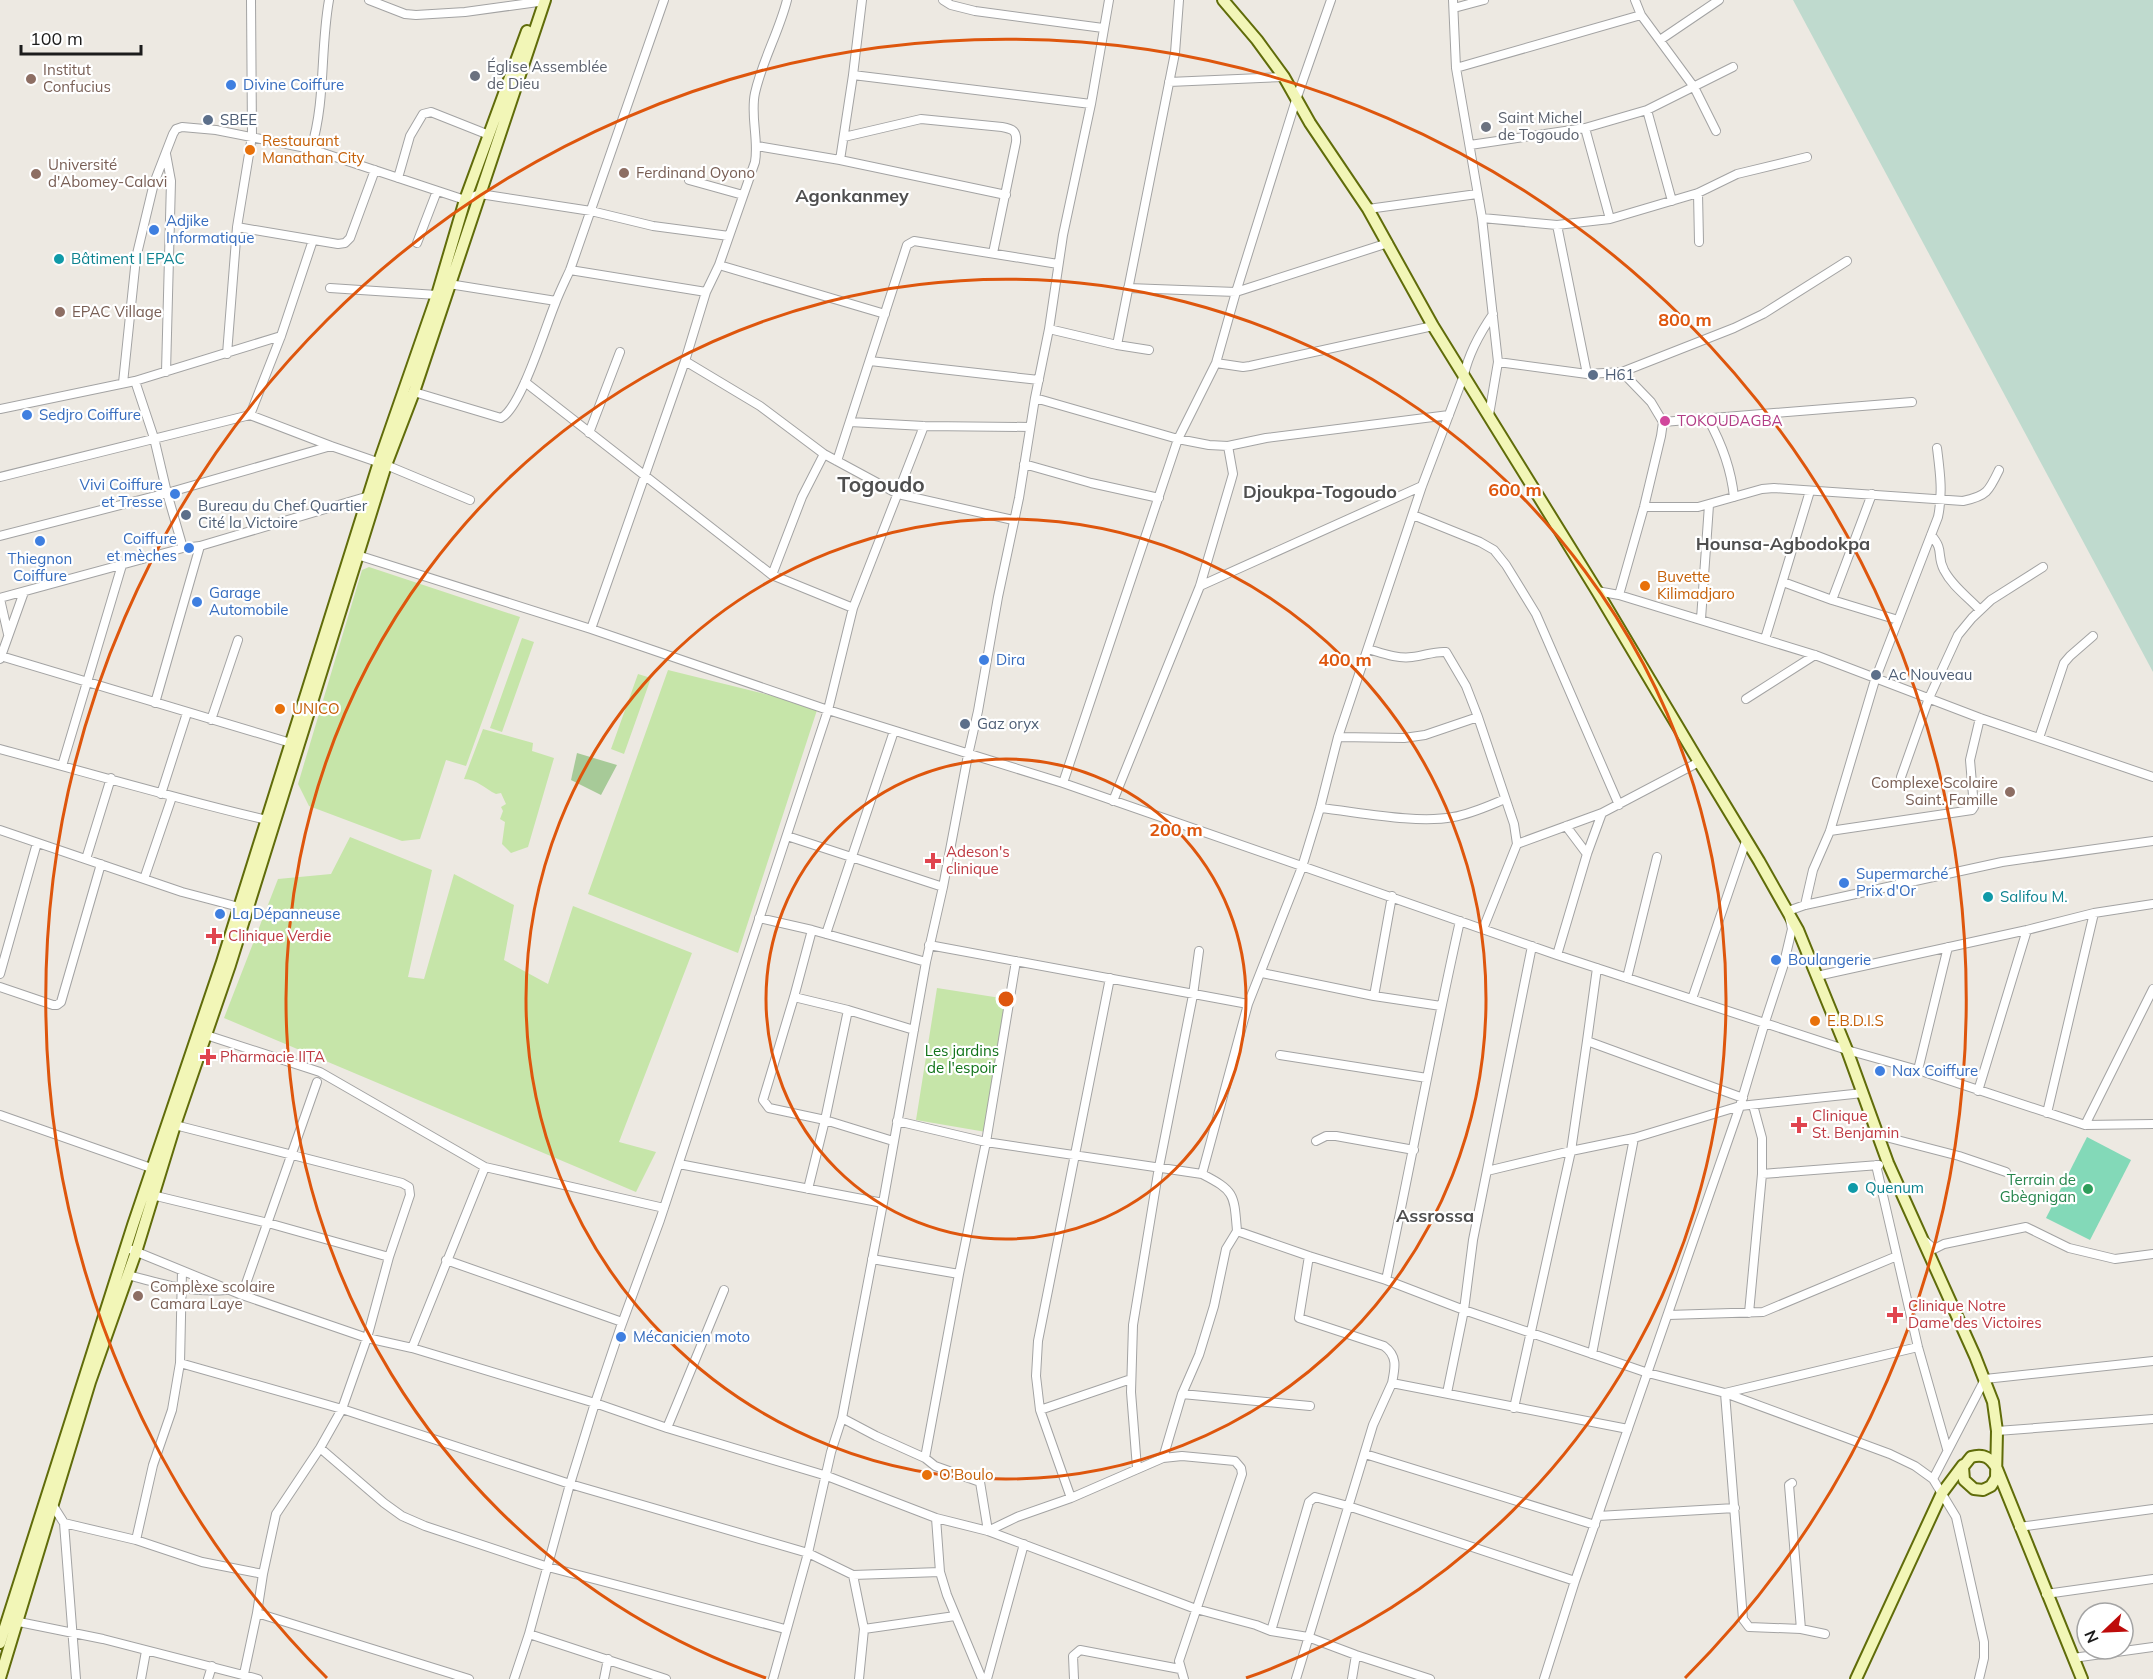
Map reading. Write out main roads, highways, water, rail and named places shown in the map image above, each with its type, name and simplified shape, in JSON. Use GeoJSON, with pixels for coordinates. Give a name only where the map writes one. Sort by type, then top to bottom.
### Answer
{"type":"FeatureCollection","features":[{"type":"Feature","properties":{"kind":"main road"},"geometry":{"type":"LineString","coordinates":[[1223,0],[1257,40],[1284,77],[1296,100],[1368,209],[1433,326],[1597,591],[1788,911],[1847,1050],[1888,1163],[1985,1379],[1993,1402],[1997,1469],[1996,1478],[1991,1486],[1983,1490],[1974,1489],[1964,1480],[1962,1472],[1965,1463]]}},
{"type":"Feature","properties":{"kind":"main road"},"geometry":{"type":"LineString","coordinates":[[0,1643],[38,1557],[48,1503],[131,1250],[152,1195],[156,1170],[203,1034],[239,907],[267,820],[282,786],[291,743],[354,554],[369,496],[414,392],[480,194],[540,1]]}},
{"type":"Feature","properties":{"kind":"main road"},"geometry":{"type":"LineString","coordinates":[[48,1503],[128,1275],[133,1226],[175,1125],[465,200],[489,135],[518,68]]}},
{"type":"Feature","properties":{"kind":"main road"},"geometry":{"type":"LineString","coordinates":[[1856,1679],[1942,1493],[1971,1457],[1980,1455],[1989,1458],[1997,1469],[2082,1679]]}},
{"type":"Feature","properties":{"kind":"main road"},"geometry":{"type":"LineString","coordinates":[[0,1678],[12,1620]]}},
{"type":"Feature","properties":{"kind":"place","name":"Église Assemblée de Dieu"},"geometry":{"type":"Point","coordinates":[475,76]}},
{"type":"Feature","properties":{"kind":"place","name":"Institut Confucius"},"geometry":{"type":"Point","coordinates":[31,79]}},
{"type":"Feature","properties":{"kind":"place","name":"Divine Coiffure"},"geometry":{"type":"Point","coordinates":[231,85]}},
{"type":"Feature","properties":{"kind":"place","name":"SBEE"},"geometry":{"type":"Point","coordinates":[208,120]}},
{"type":"Feature","properties":{"kind":"place","name":"Saint Michel de Togoudo"},"geometry":{"type":"Point","coordinates":[1486,127]}},
{"type":"Feature","properties":{"kind":"place","name":"Restaurant Manathan City"},"geometry":{"type":"Point","coordinates":[250,150]}},
{"type":"Feature","properties":{"kind":"place","name":"Ferdinand Oyono"},"geometry":{"type":"Point","coordinates":[624,173]}},
{"type":"Feature","properties":{"kind":"place","name":"Université d'Abomey-Calavi"},"geometry":{"type":"Point","coordinates":[36,174]}},
{"type":"Feature","properties":{"kind":"place","name":"Adjike Informatique"},"geometry":{"type":"Point","coordinates":[154,230]}},
{"type":"Feature","properties":{"kind":"place","name":"Bâtiment I EPAC"},"geometry":{"type":"Point","coordinates":[59,259]}},
{"type":"Feature","properties":{"kind":"place","name":"EPAC Village"},"geometry":{"type":"Point","coordinates":[60,312]}},
{"type":"Feature","properties":{"kind":"place","name":"H61"},"geometry":{"type":"Point","coordinates":[1593,375]}},
{"type":"Feature","properties":{"kind":"place","name":"Sedjro Coiffure"},"geometry":{"type":"Point","coordinates":[27,415]}},
{"type":"Feature","properties":{"kind":"place","name":"TOKOUDAGBA"},"geometry":{"type":"Point","coordinates":[1665,421]}},
{"type":"Feature","properties":{"kind":"place","name":"Vivi Coiffure et Tresse"},"geometry":{"type":"Point","coordinates":[175,494]}},
{"type":"Feature","properties":{"kind":"place","name":"Bureau du Chef Quartier Cité la Victoire"},"geometry":{"type":"Point","coordinates":[186,515]}},
{"type":"Feature","properties":{"kind":"place","name":"Thiegnon Coiffure"},"geometry":{"type":"Point","coordinates":[40,541]}},
{"type":"Feature","properties":{"kind":"place","name":"Coiffure et mèches"},"geometry":{"type":"Point","coordinates":[189,548]}},
{"type":"Feature","properties":{"kind":"place","name":"Buvette Kilimadjaro"},"geometry":{"type":"Point","coordinates":[1645,586]}},
{"type":"Feature","properties":{"kind":"place","name":"Garage Automobile"},"geometry":{"type":"Point","coordinates":[197,602]}},
{"type":"Feature","properties":{"kind":"place","name":"Dira"},"geometry":{"type":"Point","coordinates":[984,660]}},
{"type":"Feature","properties":{"kind":"place","name":"Ac Nouveau"},"geometry":{"type":"Point","coordinates":[1876,675]}},
{"type":"Feature","properties":{"kind":"place","name":"UNICO"},"geometry":{"type":"Point","coordinates":[280,709]}},
{"type":"Feature","properties":{"kind":"place","name":"Gaz oryx"},"geometry":{"type":"Point","coordinates":[965,724]}},
{"type":"Feature","properties":{"kind":"place","name":"Complexe Scolaire Saint. Famille"},"geometry":{"type":"Point","coordinates":[2010,792]}},
{"type":"Feature","properties":{"kind":"place","name":"Adeson's clinique"},"geometry":{"type":"Point","coordinates":[933,861]}},
{"type":"Feature","properties":{"kind":"place","name":"Supermarché Prix d'Or"},"geometry":{"type":"Point","coordinates":[1844,883]}},
{"type":"Feature","properties":{"kind":"place","name":"Salifou M."},"geometry":{"type":"Point","coordinates":[1988,897]}},
{"type":"Feature","properties":{"kind":"place","name":"La Dépanneuse"},"geometry":{"type":"Point","coordinates":[220,914]}},
{"type":"Feature","properties":{"kind":"place","name":"Clinique Verdie"},"geometry":{"type":"Point","coordinates":[214,936]}},
{"type":"Feature","properties":{"kind":"place","name":"Boulangerie"},"geometry":{"type":"Point","coordinates":[1776,960]}},
{"type":"Feature","properties":{"kind":"place","name":"E.B.D.I.S"},"geometry":{"type":"Point","coordinates":[1815,1021]}},
{"type":"Feature","properties":{"kind":"place","name":"Pharmacie IITA"},"geometry":{"type":"Point","coordinates":[208,1057]}},
{"type":"Feature","properties":{"kind":"place","name":"Nax Coiffure"},"geometry":{"type":"Point","coordinates":[1880,1071]}},
{"type":"Feature","properties":{"kind":"place","name":"Clinique St. Benjamin"},"geometry":{"type":"Point","coordinates":[1799,1125]}},
{"type":"Feature","properties":{"kind":"place","name":"Quenum"},"geometry":{"type":"Point","coordinates":[1853,1188]}},
{"type":"Feature","properties":{"kind":"place","name":"Terrain de Gbègnigan"},"geometry":{"type":"Point","coordinates":[2088,1189]}},
{"type":"Feature","properties":{"kind":"place","name":"Complèxe scolaire Camara Laye"},"geometry":{"type":"Point","coordinates":[138,1296]}},
{"type":"Feature","properties":{"kind":"place","name":"Clinique Notre Dame des Victoires"},"geometry":{"type":"Point","coordinates":[1895,1315]}},
{"type":"Feature","properties":{"kind":"place","name":"Mécanicien moto"},"geometry":{"type":"Point","coordinates":[621,1337]}},
{"type":"Feature","properties":{"kind":"place","name":"O'Boulo"},"geometry":{"type":"Point","coordinates":[927,1475]}},
{"type":"Feature","properties":{"kind":"district","name":"Agonkanmey"},"geometry":{"type":"Point","coordinates":[852,196]}},
{"type":"Feature","properties":{"kind":"district","name":"Togoudo"},"geometry":{"type":"Point","coordinates":[881,485]}},
{"type":"Feature","properties":{"kind":"district","name":"Djoukpa-Togoudo"},"geometry":{"type":"Point","coordinates":[1320,492]}},
{"type":"Feature","properties":{"kind":"district","name":"Hounsa-Agbodokpa"},"geometry":{"type":"Point","coordinates":[1783,544]}},
{"type":"Feature","properties":{"kind":"district","name":"Assrossa"},"geometry":{"type":"Point","coordinates":[1435,1216]}},
{"type":"Feature","properties":{"kind":"park label","name":"Les jardins de l'espoir"},"geometry":{"type":"Point","coordinates":[962,1060]}}]}
